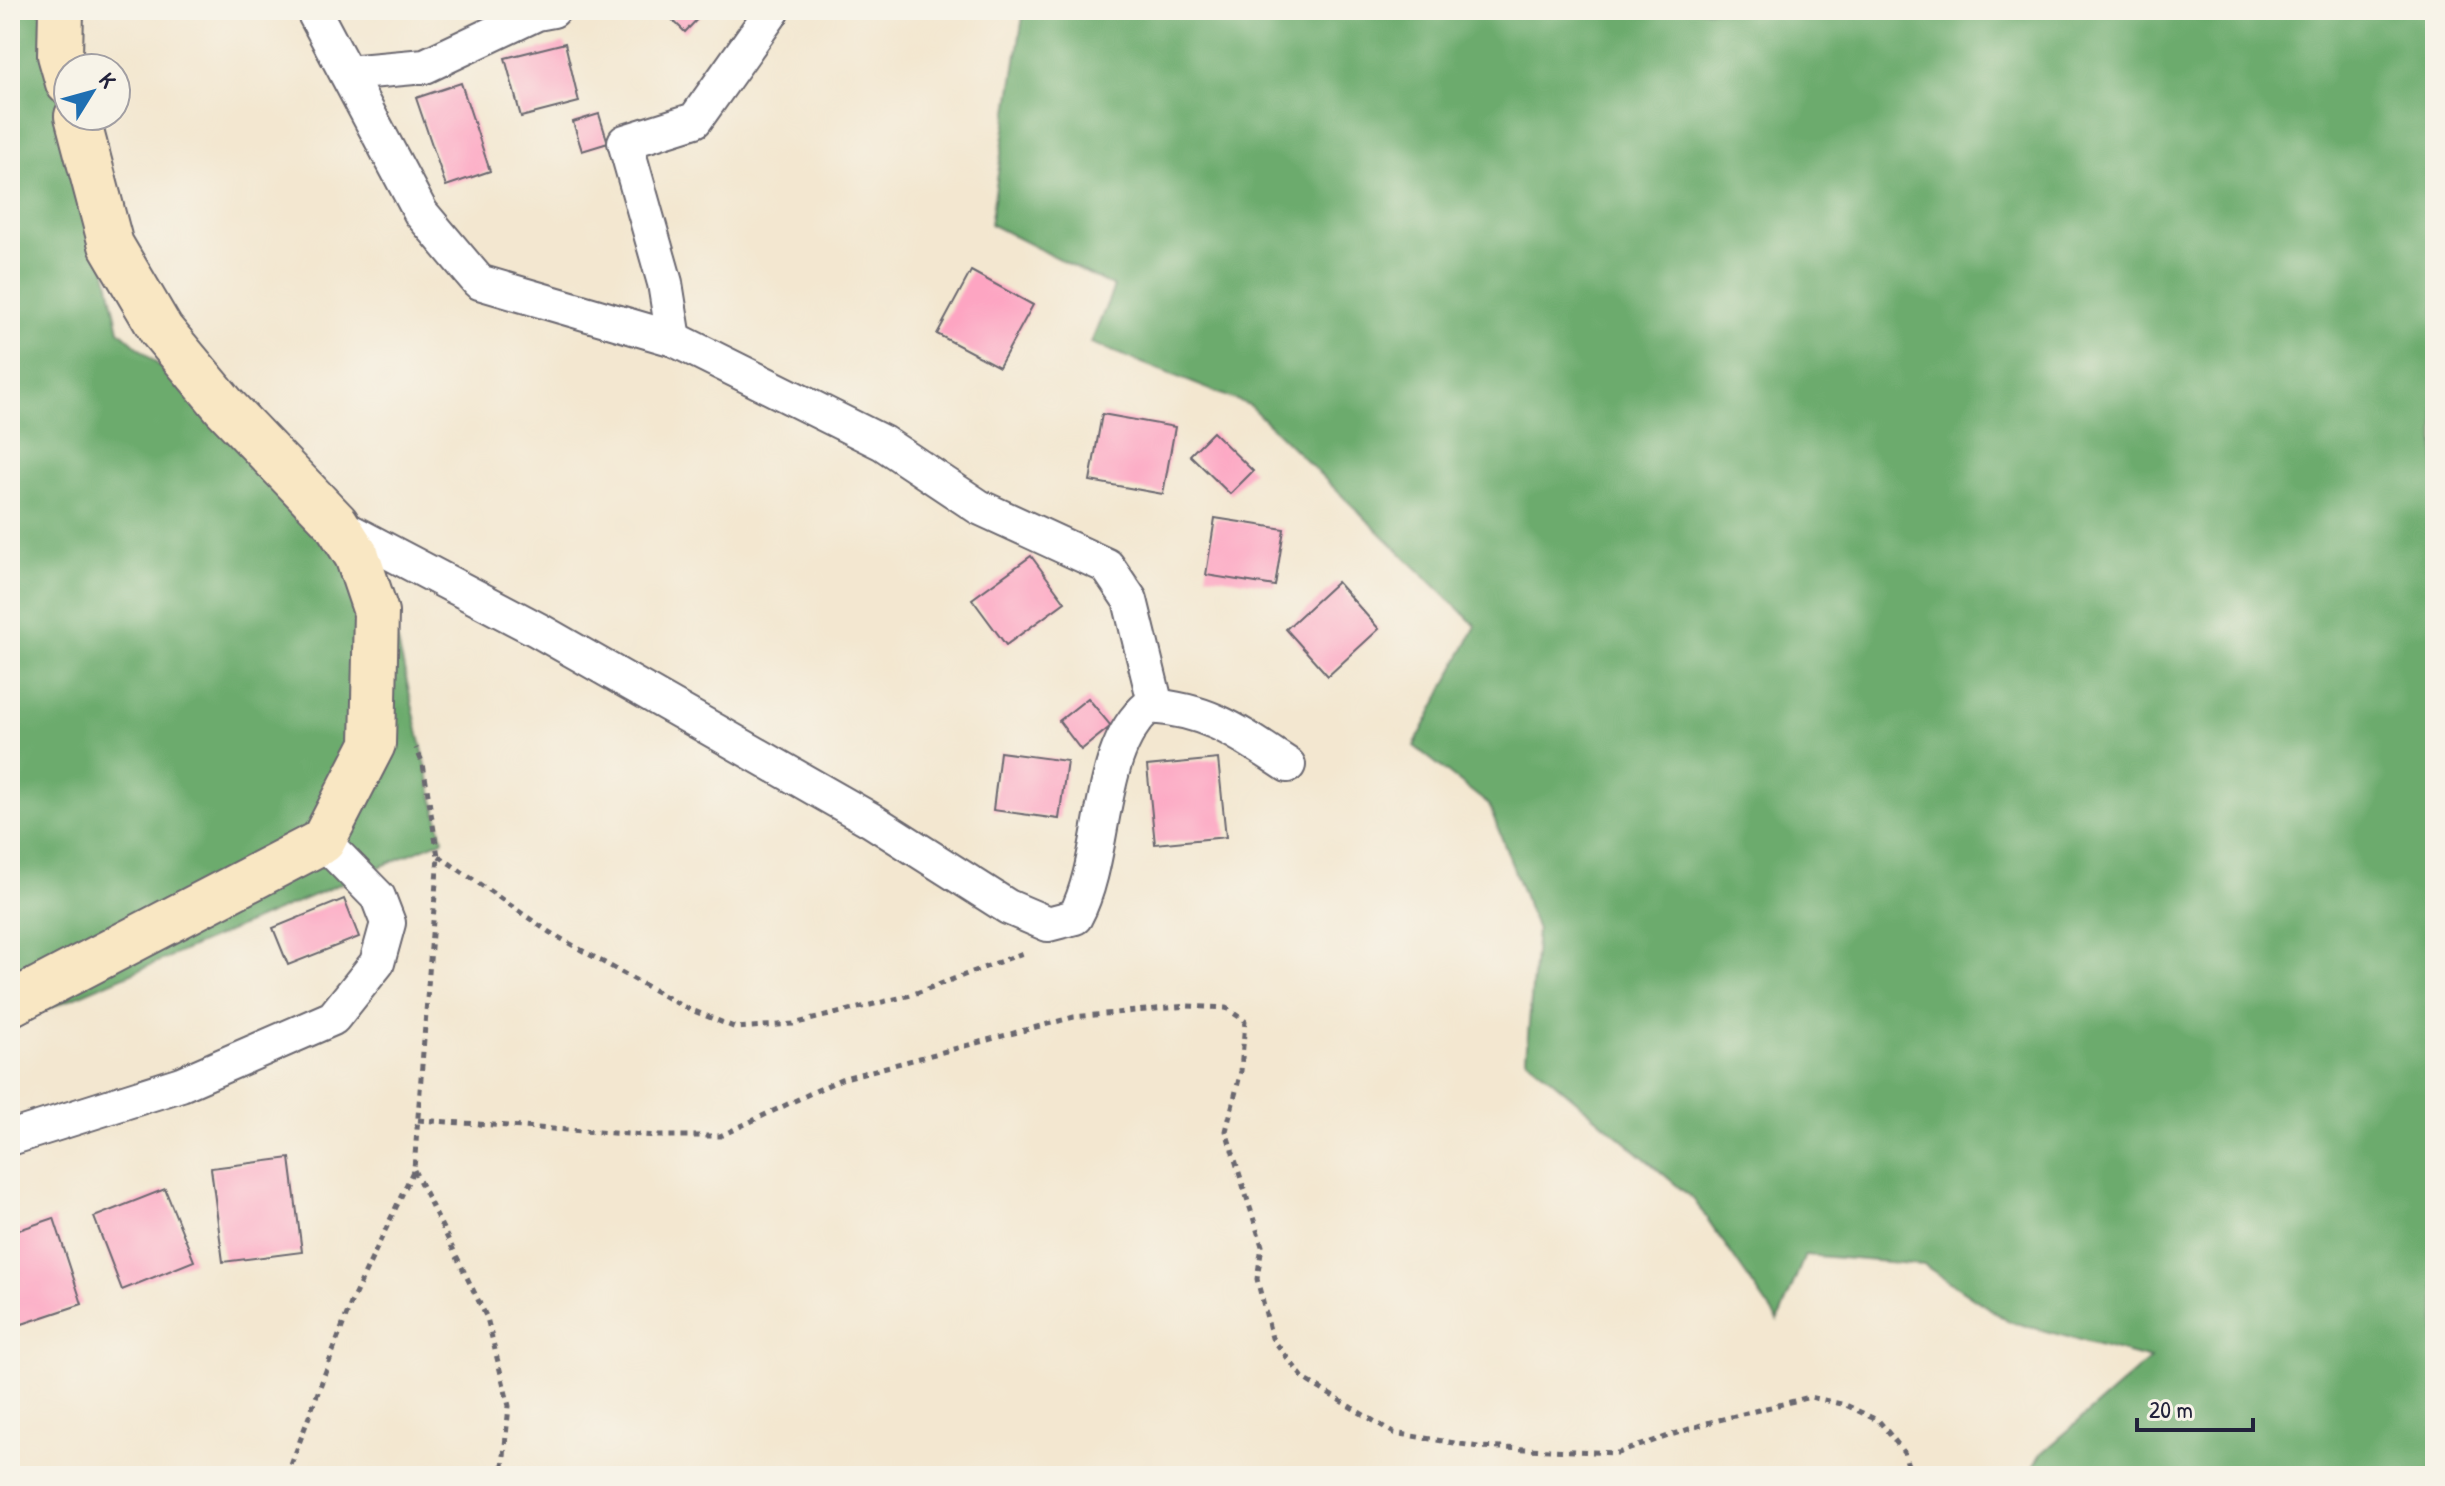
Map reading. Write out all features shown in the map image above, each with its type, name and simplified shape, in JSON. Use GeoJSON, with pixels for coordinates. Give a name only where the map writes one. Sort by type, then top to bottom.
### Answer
{"type":"FeatureCollection","features":[{"type":"Feature","properties":{"kind":"street"},"geometry":{"type":"LineString","coordinates":[[60,52],[61,10]]}},
{"type":"Feature","properties":{"kind":"street"},"geometry":{"type":"LineString","coordinates":[[313,10],[421,213],[479,282],[674,339],[883,443],[979,507],[1107,566],[1130,600],[1156,706]]}},
{"type":"Feature","properties":{"kind":"street"},"geometry":{"type":"LineString","coordinates":[[347,73],[425,66],[537,13],[553,10]]}},
{"type":"Feature","properties":{"kind":"street"},"geometry":{"type":"LineString","coordinates":[[674,339],[665,283],[625,142],[695,120],[773,10]]}},
{"type":"Feature","properties":{"kind":"street"},"geometry":{"type":"LineString","coordinates":[[10,1004],[323,841],[373,744],[376,612],[357,556],[336,523],[225,407],[161,330],[111,245],[81,132]]}},
{"type":"Feature","properties":{"kind":"street"},"geometry":{"type":"LineString","coordinates":[[336,523],[552,638],[871,820],[1008,907],[1048,924],[1075,917],[1087,895],[1112,775],[1131,721],[1149,706],[1214,718],[1288,765]]}},
{"type":"Feature","properties":{"kind":"street"},"geometry":{"type":"LineString","coordinates":[[10,1138],[181,1084],[333,1018],[377,963],[388,923],[378,897],[323,841]]}},
{"type":"Feature","properties":{"kind":"path"},"geometry":{"type":"LineString","coordinates":[[287,1476],[351,1303],[414,1169],[438,856],[423,764],[411,738]]}},
{"type":"Feature","properties":{"kind":"path"},"geometry":{"type":"LineString","coordinates":[[438,856],[549,932],[682,1006],[736,1028],[793,1024],[911,995],[1060,939],[1075,917]]}},
{"type":"Feature","properties":{"kind":"path"},"geometry":{"type":"LineString","coordinates":[[418,1120],[658,1136],[720,1136],[841,1079],[1074,1017],[1187,1006],[1226,1008],[1245,1021],[1241,1071],[1226,1131],[1262,1246],[1257,1279],[1272,1338],[1304,1379],[1394,1433],[1479,1447],[1618,1453],[1707,1423],[1810,1397],[1846,1405],[1879,1421],[1904,1452],[1911,1476]]}},
{"type":"Feature","properties":{"kind":"path"},"geometry":{"type":"LineString","coordinates":[[414,1169],[487,1318],[509,1406],[502,1476]]}},
{"type":"Feature","properties":{"kind":"green space"},"geometry":{"type":"Polygon","coordinates":[[[10,10],[54,10],[61,52],[52,52],[52,132],[76,132],[119,330],[380,564],[443,840],[10,1025],[10,10]]]}},
{"type":"Feature","properties":{"kind":"green space"},"geometry":{"type":"Polygon","coordinates":[[[1024,10],[2435,10],[2435,1476],[2028,1476],[2040,1455],[2150,1359],[2008,1321],[1924,1265],[1805,1255],[1778,1321],[1694,1200],[1526,1058],[1537,930],[1489,805],[1414,746],[1476,626],[1249,405],[1091,343],[1114,287],[990,224],[1024,10]]]}},
{"type":"Feature","properties":{"kind":"building"},"geometry":{"type":"Polygon","coordinates":[[[662,10],[706,10],[685,32],[662,10]]]}},
{"type":"Feature","properties":{"kind":"building"},"geometry":{"type":"Polygon","coordinates":[[[565,43],[579,102],[521,117],[505,58],[565,43]]]}},
{"type":"Feature","properties":{"kind":"building"},"geometry":{"type":"Polygon","coordinates":[[[461,83],[490,171],[446,186],[416,98],[461,83]]]}},
{"type":"Feature","properties":{"kind":"building"},"geometry":{"type":"Polygon","coordinates":[[[599,114],[608,143],[582,151],[573,122],[599,114]]]}},
{"type":"Feature","properties":{"kind":"building"},"geometry":{"type":"Polygon","coordinates":[[[971,271],[1033,305],[999,367],[937,334],[971,271]]]}},
{"type":"Feature","properties":{"kind":"building"},"geometry":{"type":"Polygon","coordinates":[[[1102,414],[1175,427],[1163,494],[1090,481],[1102,414]]]}},
{"type":"Feature","properties":{"kind":"building"},"geometry":{"type":"Polygon","coordinates":[[[1213,432],[1253,471],[1230,494],[1190,455],[1213,432]]]}},
{"type":"Feature","properties":{"kind":"building"},"geometry":{"type":"Polygon","coordinates":[[[1215,518],[1284,529],[1275,586],[1206,575],[1215,518]]]}},
{"type":"Feature","properties":{"kind":"building"},"geometry":{"type":"Polygon","coordinates":[[[1031,556],[1065,602],[1006,645],[972,599],[1031,556]]]}},
{"type":"Feature","properties":{"kind":"building"},"geometry":{"type":"Polygon","coordinates":[[[1337,582],[1379,629],[1328,676],[1286,629],[1337,582]]]}},
{"type":"Feature","properties":{"kind":"building"},"geometry":{"type":"Polygon","coordinates":[[[1088,698],[1111,726],[1081,750],[1059,721],[1088,698]]]}},
{"type":"Feature","properties":{"kind":"building"},"geometry":{"type":"Polygon","coordinates":[[[1000,752],[1067,761],[1059,819],[993,810],[1000,752]]]}},
{"type":"Feature","properties":{"kind":"building"},"geometry":{"type":"Polygon","coordinates":[[[1218,759],[1226,837],[1155,844],[1147,766],[1218,759]]]}},
{"type":"Feature","properties":{"kind":"building"},"geometry":{"type":"Polygon","coordinates":[[[344,899],[359,937],[288,965],[273,928],[344,899]]]}},
{"type":"Feature","properties":{"kind":"building"},"geometry":{"type":"Polygon","coordinates":[[[290,1158],[302,1252],[223,1262],[211,1168],[290,1158]]]}},
{"type":"Feature","properties":{"kind":"building"},"geometry":{"type":"Polygon","coordinates":[[[165,1189],[194,1261],[122,1290],[94,1217],[165,1189]]]}},
{"type":"Feature","properties":{"kind":"building"},"geometry":{"type":"Polygon","coordinates":[[[54,1218],[82,1304],[10,1328],[10,1233],[54,1218]]]}}]}
